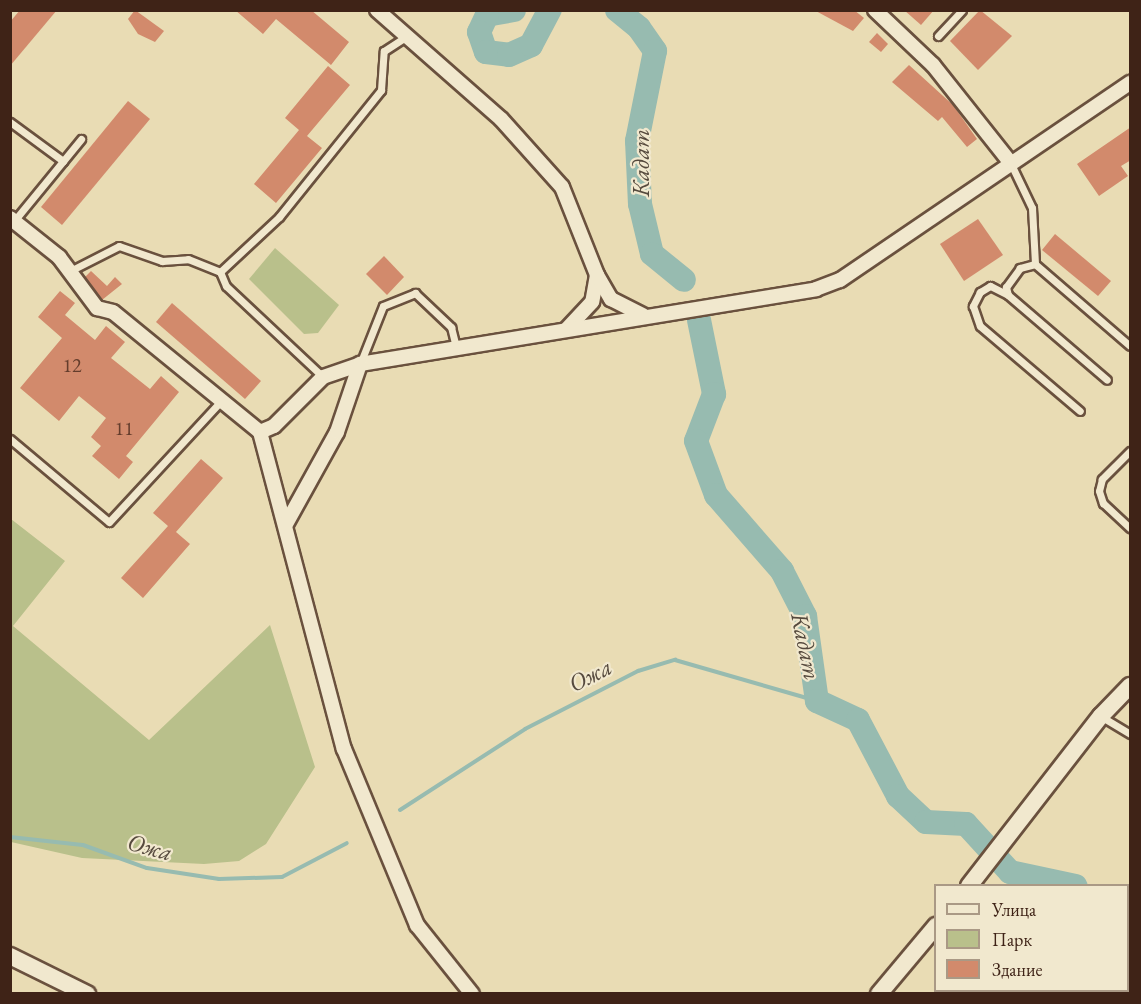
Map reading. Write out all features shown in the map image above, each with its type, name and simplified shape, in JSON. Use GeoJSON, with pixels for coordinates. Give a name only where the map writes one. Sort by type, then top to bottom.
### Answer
{"type":"FeatureCollection","features":[{"type":"Feature","properties":{"kind":"street"},"geometry":{"type":"LineString","coordinates":[[377,10],[408,35],[537,155],[562,188],[597,275],[610,299],[645,316]]}},
{"type":"Feature","properties":{"kind":"street"},"geometry":{"type":"LineString","coordinates":[[875,10],[933,65],[1010,162]]}},
{"type":"Feature","properties":{"kind":"street"},"geometry":{"type":"LineString","coordinates":[[260,432],[274,426],[323,377],[360,364],[816,289],[840,280],[1010,162],[1131,82]]}},
{"type":"Feature","properties":{"kind":"street"},"geometry":{"type":"LineString","coordinates":[[12,220],[59,257],[97,308],[112,312],[260,432],[344,749],[380,841],[417,925],[471,993]]}},
{"type":"Feature","properties":{"kind":"street"},"geometry":{"type":"LineString","coordinates":[[565,331],[592,302],[597,275]]}},
{"type":"Feature","properties":{"kind":"street"},"geometry":{"type":"LineString","coordinates":[[286,524],[337,432],[360,364]]}},
{"type":"Feature","properties":{"kind":"street"},"geometry":{"type":"LineString","coordinates":[[970,884],[1101,716],[1131,686]]}},
{"type":"Feature","properties":{"kind":"street"},"geometry":{"type":"LineString","coordinates":[[879,993],[934,928]]}},
{"type":"Feature","properties":{"kind":"street"},"geometry":{"type":"LineString","coordinates":[[10,956],[87,993]]}},
{"type":"Feature","properties":{"kind":"lane"},"geometry":{"type":"LineString","coordinates":[[938,36],[962,10]]}},
{"type":"Feature","properties":{"kind":"lane"},"geometry":{"type":"LineString","coordinates":[[220,272],[279,217],[381,90],[384,51],[408,35]]}},
{"type":"Feature","properties":{"kind":"lane"},"geometry":{"type":"LineString","coordinates":[[10,122],[63,161]]}},
{"type":"Feature","properties":{"kind":"lane"},"geometry":{"type":"LineString","coordinates":[[12,220],[81,139]]}},
{"type":"Feature","properties":{"kind":"lane"},"geometry":{"type":"LineString","coordinates":[[1010,162],[1032,208],[1035,264],[1131,345]]}},
{"type":"Feature","properties":{"kind":"lane"},"geometry":{"type":"LineString","coordinates":[[68,272],[119,246],[162,261],[188,259],[220,272],[226,286],[323,377]]}},
{"type":"Feature","properties":{"kind":"lane"},"geometry":{"type":"LineString","coordinates":[[1008,295],[1006,287],[1020,268],[1035,264]]}},
{"type":"Feature","properties":{"kind":"lane"},"geometry":{"type":"LineString","coordinates":[[1080,411],[980,326],[973,306],[980,292],[990,286],[1008,295],[1107,380]]}},
{"type":"Feature","properties":{"kind":"lane"},"geometry":{"type":"LineString","coordinates":[[360,364],[383,306],[415,293],[451,327],[456,347]]}},
{"type":"Feature","properties":{"kind":"lane"},"geometry":{"type":"LineString","coordinates":[[10,439],[109,522],[221,401]]}},
{"type":"Feature","properties":{"kind":"lane"},"geometry":{"type":"LineString","coordinates":[[1131,450],[1102,479],[1099,491],[1103,502],[1131,528]]}},
{"type":"Feature","properties":{"kind":"lane"},"geometry":{"type":"LineString","coordinates":[[1101,716],[1131,734]]}},
{"type":"Feature","properties":{"kind":"green space"},"geometry":{"type":"Polygon","coordinates":[[[275,248],[339,305],[318,333],[304,334],[249,279],[275,248]]]}},
{"type":"Feature","properties":{"kind":"green space"},"geometry":{"type":"Polygon","coordinates":[[[11,519],[65,561],[13,626],[149,740],[270,625],[315,767],[266,844],[239,861],[204,864],[82,858],[11,842],[11,519]]]}},
{"type":"Feature","properties":{"kind":"building"},"geometry":{"type":"Polygon","coordinates":[[[20,10],[57,10],[10,66],[10,22],[20,10]]]}},
{"type":"Feature","properties":{"kind":"building"},"geometry":{"type":"Polygon","coordinates":[[[135,10],[164,31],[155,42],[138,34],[128,19],[135,10]]]}},
{"type":"Feature","properties":{"kind":"building"},"geometry":{"type":"Polygon","coordinates":[[[235,10],[311,10],[349,42],[331,65],[276,19],[263,34],[235,10]]]}},
{"type":"Feature","properties":{"kind":"building"},"geometry":{"type":"Polygon","coordinates":[[[814,10],[854,10],[864,18],[853,31],[814,10]]]}},
{"type":"Feature","properties":{"kind":"building"},"geometry":{"type":"Polygon","coordinates":[[[904,10],[934,10],[921,25],[904,10]]]}},
{"type":"Feature","properties":{"kind":"building"},"geometry":{"type":"Polygon","coordinates":[[[980,10],[1012,36],[978,70],[950,41],[980,10]]]}},
{"type":"Feature","properties":{"kind":"building"},"geometry":{"type":"Polygon","coordinates":[[[877,33],[888,44],[881,52],[869,42],[877,33]]]}},
{"type":"Feature","properties":{"kind":"building"},"geometry":{"type":"Polygon","coordinates":[[[909,65],[953,105],[977,139],[967,147],[942,117],[938,121],[892,82],[909,65]]]}},
{"type":"Feature","properties":{"kind":"building"},"geometry":{"type":"Polygon","coordinates":[[[328,66],[350,85],[307,136],[322,148],[276,203],[254,184],[299,130],[285,118],[328,66]]]}},
{"type":"Feature","properties":{"kind":"building"},"geometry":{"type":"Polygon","coordinates":[[[128,101],[150,119],[62,225],[41,207],[128,101]]]}},
{"type":"Feature","properties":{"kind":"building"},"geometry":{"type":"Polygon","coordinates":[[[1131,127],[1131,160],[1121,166],[1128,176],[1099,196],[1077,164],[1131,127]]]}},
{"type":"Feature","properties":{"kind":"building"},"geometry":{"type":"Polygon","coordinates":[[[978,219],[1003,255],[964,281],[940,244],[978,219]]]}},
{"type":"Feature","properties":{"kind":"building"},"geometry":{"type":"Polygon","coordinates":[[[1055,234],[1111,281],[1098,296],[1042,250],[1055,234]]]}},
{"type":"Feature","properties":{"kind":"building"},"geometry":{"type":"Polygon","coordinates":[[[384,256],[404,277],[387,295],[366,274],[384,256]]]}},
{"type":"Feature","properties":{"kind":"building"},"geometry":{"type":"Polygon","coordinates":[[[91,271],[107,286],[115,277],[122,284],[102,300],[85,277],[91,271]]]}},
{"type":"Feature","properties":{"kind":"building"},"geometry":{"type":"Polygon","coordinates":[[[60,291],[75,303],[65,315],[95,340],[106,326],[125,342],[111,358],[150,389],[161,376],[179,392],[126,456],[133,462],[119,479],[92,456],[101,446],[91,437],[106,418],[79,396],[59,421],[20,388],[62,338],[38,317],[60,291]]]}},
{"type":"Feature","properties":{"kind":"building"},"geometry":{"type":"Polygon","coordinates":[[[172,303],[261,381],[245,399],[156,322],[172,303]]]}},
{"type":"Feature","properties":{"kind":"building"},"geometry":{"type":"Polygon","coordinates":[[[201,459],[223,478],[176,532],[190,544],[143,598],[121,578],[168,526],[153,513],[201,459]]]}},
{"type":"Feature","properties":{"kind":"waterway","name":"Кадат"},"geometry":{"type":"LineString","coordinates":[[514,10],[487,15],[479,32],[486,52],[509,55],[531,45],[550,10]]}},
{"type":"Feature","properties":{"kind":"waterway","name":"Кадат"},"geometry":{"type":"LineString","coordinates":[[617,10],[639,28],[655,51],[637,141],[640,204],[652,254],[684,280]]}},
{"type":"Feature","properties":{"kind":"waterway","name":"Кадат"},"geometry":{"type":"LineString","coordinates":[[699,320],[714,394],[696,441],[716,495],[782,571],[805,616],[817,701],[858,720],[898,796],[926,822],[966,824],[1010,872],[1067,884]]}},
{"type":"Feature","properties":{"kind":"waterway","name":"Ожа"},"geometry":{"type":"LineString","coordinates":[[400,810],[525,729],[638,671],[675,660],[817,701]]}},
{"type":"Feature","properties":{"kind":"waterway","name":"Ожа"},"geometry":{"type":"LineString","coordinates":[[10,837],[83,845],[147,868],[219,879],[282,877],[347,843]]}},
{"type":"Feature","properties":{"kind":"waterway","name":"Кадат"},"geometry":{"type":"LineString","coordinates":[[1129,945],[1130,940]]}}]}
